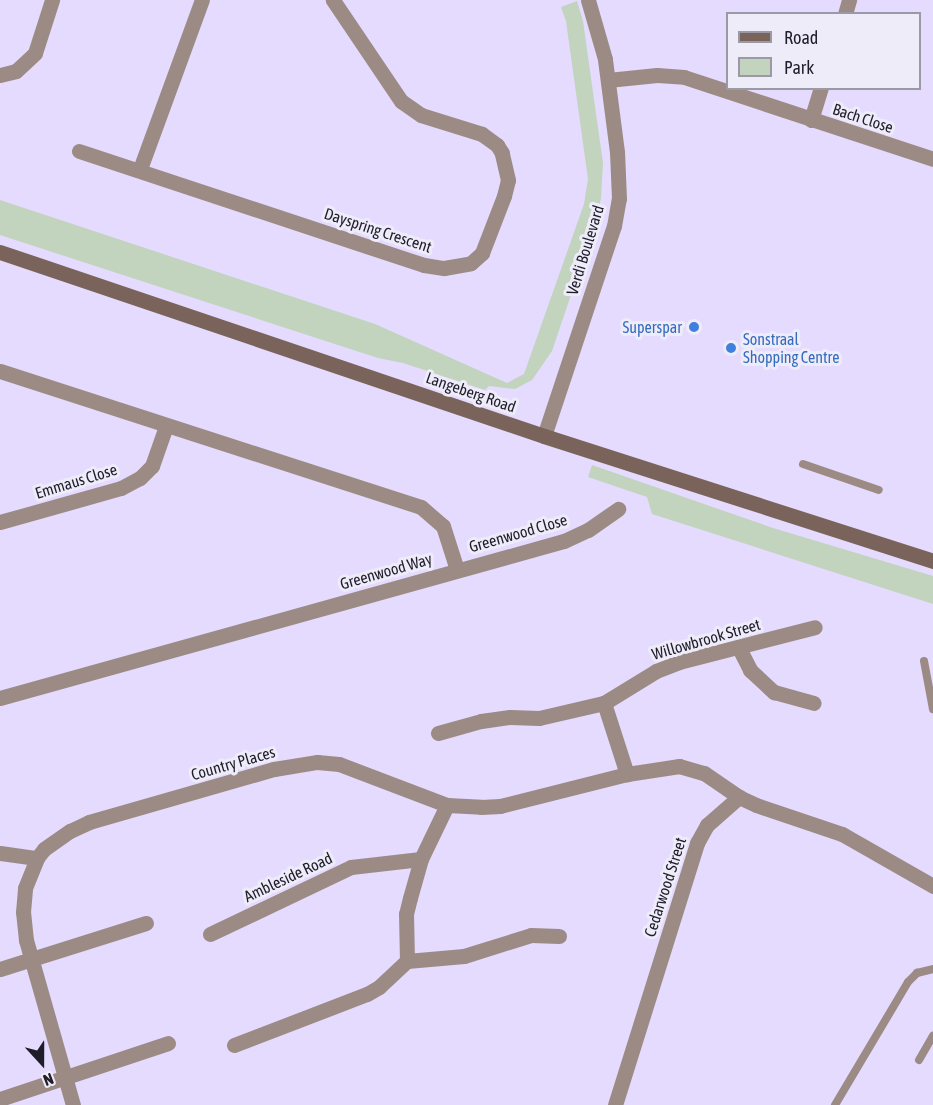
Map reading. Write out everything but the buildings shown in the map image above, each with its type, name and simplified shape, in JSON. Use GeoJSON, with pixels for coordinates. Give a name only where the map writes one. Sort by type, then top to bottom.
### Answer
{"type":"FeatureCollection","features":[{"type":"Feature","properties":{"kind":"main road","name":"Langeberg Road"},"geometry":{"type":"LineString","coordinates":[[0,252],[544,435],[933,561]]}},
{"type":"Feature","properties":{"kind":"street"},"geometry":{"type":"LineString","coordinates":[[0,75],[16,71],[35,53],[52,0]]}},
{"type":"Feature","properties":{"kind":"street"},"geometry":{"type":"LineString","coordinates":[[140,169],[202,0]]}},
{"type":"Feature","properties":{"kind":"street","name":"Dayspring Crescent"},"geometry":{"type":"LineString","coordinates":[[79,151],[140,169],[424,265],[444,268],[471,263],[482,253],[504,196],[508,180],[502,153],[497,145],[482,134],[421,114],[401,101],[333,0]]}},
{"type":"Feature","properties":{"kind":"street","name":"Verdi Boulevard"},"geometry":{"type":"LineString","coordinates":[[544,435],[614,226],[619,199],[617,152],[608,80],[600,35],[588,0]]}},
{"type":"Feature","properties":{"kind":"street","name":"Bach Close"},"geometry":{"type":"LineString","coordinates":[[608,80],[657,75],[684,76],[933,159]]}},
{"type":"Feature","properties":{"kind":"street"},"geometry":{"type":"LineString","coordinates":[[811,120],[820,90]]}},
{"type":"Feature","properties":{"kind":"street","name":"Greenwood Way"},"geometry":{"type":"LineString","coordinates":[[0,371],[421,507],[443,526],[457,570],[0,698]]}},
{"type":"Feature","properties":{"kind":"street","name":"Emmaus Close"},"geometry":{"type":"LineString","coordinates":[[0,522],[122,489],[152,466],[166,426]]}},
{"type":"Feature","properties":{"kind":"street","name":"Greenwood Close"},"geometry":{"type":"LineString","coordinates":[[457,570],[577,535],[618,509]]}},
{"type":"Feature","properties":{"kind":"street","name":"Willowbrook Street"},"geometry":{"type":"LineString","coordinates":[[438,733],[481,721],[510,717],[539,718],[604,703],[656,671],[680,662],[815,627]]}},
{"type":"Feature","properties":{"kind":"street"},"geometry":{"type":"LineString","coordinates":[[739,648],[750,670],[768,688],[774,692],[814,703]]}},
{"type":"Feature","properties":{"kind":"street"},"geometry":{"type":"LineString","coordinates":[[604,703],[627,774]]}},
{"type":"Feature","properties":{"kind":"street","name":"Country Places"},"geometry":{"type":"LineString","coordinates":[[73,1105],[32,959],[24,924],[23,900],[37,858],[56,840],[89,822],[298,764],[339,764],[447,805],[500,806],[667,766],[679,766],[704,773],[739,797]]}},
{"type":"Feature","properties":{"kind":"street"},"geometry":{"type":"LineString","coordinates":[[739,797],[756,806],[842,834],[933,886]]}},
{"type":"Feature","properties":{"kind":"street","name":"Cedarwood Street"},"geometry":{"type":"LineString","coordinates":[[612,1104],[697,843],[707,825],[739,797]]}},
{"type":"Feature","properties":{"kind":"street"},"geometry":{"type":"LineString","coordinates":[[407,961],[406,914],[421,859],[447,805]]}},
{"type":"Feature","properties":{"kind":"street"},"geometry":{"type":"LineString","coordinates":[[0,853],[37,858]]}},
{"type":"Feature","properties":{"kind":"street","name":"Ambleside Road"},"geometry":{"type":"LineString","coordinates":[[210,934],[338,872],[368,864],[421,859]]}},
{"type":"Feature","properties":{"kind":"street"},"geometry":{"type":"LineString","coordinates":[[0,969],[146,923]]}},
{"type":"Feature","properties":{"kind":"street"},"geometry":{"type":"LineString","coordinates":[[234,1045],[367,994],[379,987],[407,961],[456,957],[531,935],[560,936]]}},
{"type":"Feature","properties":{"kind":"street"},"geometry":{"type":"LineString","coordinates":[[0,1099],[168,1043]]}},
{"type":"Feature","properties":{"kind":"lane"},"geometry":{"type":"LineString","coordinates":[[803,464],[879,490]]}},
{"type":"Feature","properties":{"kind":"lane"},"geometry":{"type":"LineString","coordinates":[[924,661],[933,709]]}},
{"type":"Feature","properties":{"kind":"lane"},"geometry":{"type":"LineString","coordinates":[[835,1105],[908,982],[917,973],[933,969]]}},
{"type":"Feature","properties":{"kind":"lane"},"geometry":{"type":"LineString","coordinates":[[919,1060],[933,1036]]}},
{"type":"Feature","properties":{"kind":"green space"},"geometry":{"type":"Polygon","coordinates":[[[577,1],[583,21],[603,163],[601,198],[596,221],[552,351],[532,380],[515,389],[489,386],[485,390],[403,363],[378,358],[0,235],[0,200],[375,324],[507,383],[524,374],[584,204],[588,179],[566,21],[561,7],[577,1]]]}},
{"type":"Feature","properties":{"kind":"green space"},"geometry":{"type":"Polygon","coordinates":[[[592,465],[773,528],[933,576],[933,604],[652,514],[647,497],[588,477],[592,465]]]}},
{"type":"Feature","properties":{"kind":"place","name":"Superspar"},"geometry":{"type":"Point","coordinates":[694,327]}},
{"type":"Feature","properties":{"kind":"place","name":"Sonstraal Shopping Centre"},"geometry":{"type":"Point","coordinates":[731,348]}}]}
